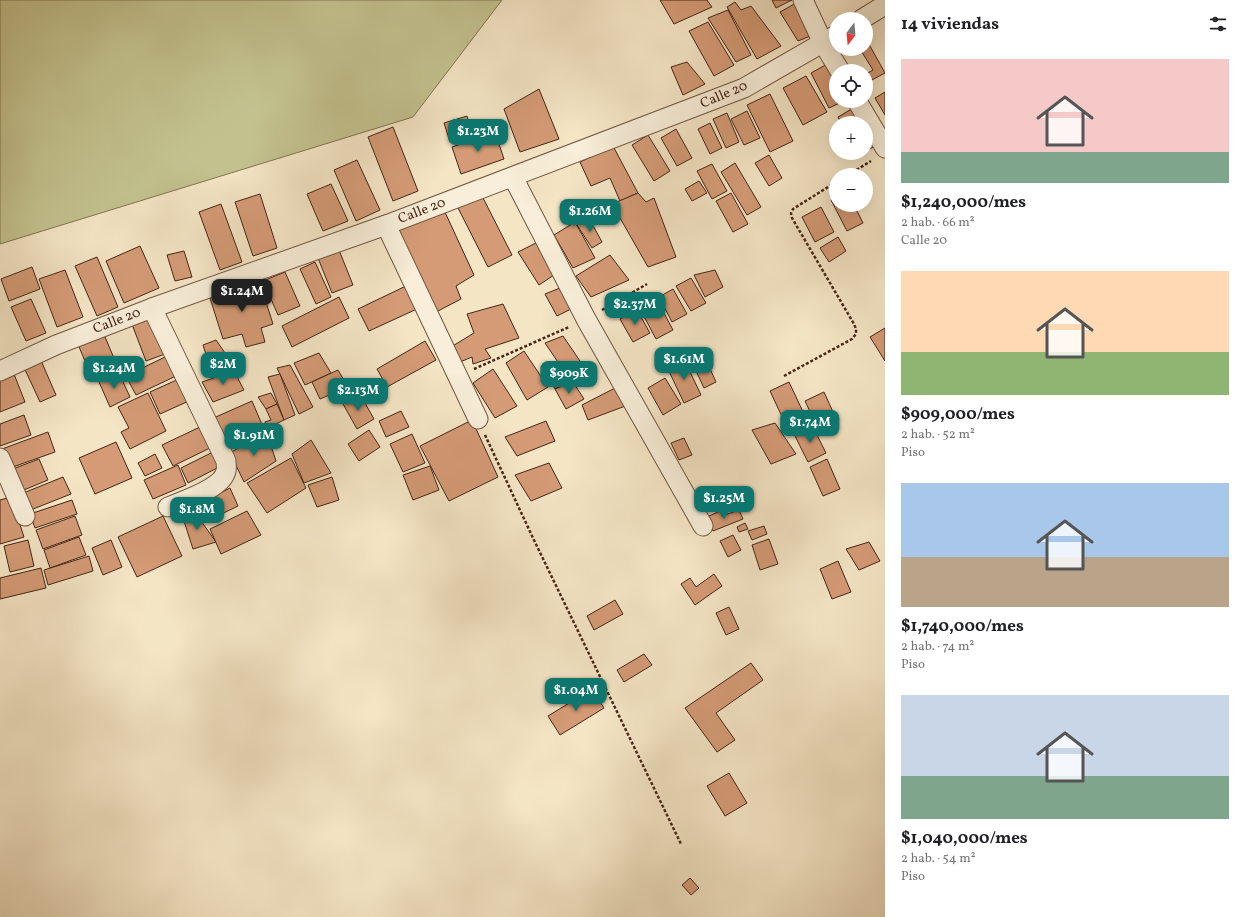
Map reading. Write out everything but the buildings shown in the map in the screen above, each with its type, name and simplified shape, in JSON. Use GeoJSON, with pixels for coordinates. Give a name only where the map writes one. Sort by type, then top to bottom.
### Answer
{"type":"FeatureCollection","features":[{"type":"Feature","properties":{"kind":"street"},"geometry":{"type":"LineString","coordinates":[[803,0],[829,39]]}},
{"type":"Feature","properties":{"kind":"street"},"geometry":{"type":"LineString","coordinates":[[873,12],[885,5]]}},
{"type":"Feature","properties":{"kind":"street","name":"Calle 20"},"geometry":{"type":"LineString","coordinates":[[0,371],[56,345],[152,308],[386,225],[744,88],[829,39]]}},
{"type":"Feature","properties":{"kind":"street"},"geometry":{"type":"LineString","coordinates":[[860,108],[879,154]]}},
{"type":"Feature","properties":{"kind":"street"},"geometry":{"type":"LineString","coordinates":[[513,177],[586,319],[703,526]]}},
{"type":"Feature","properties":{"kind":"street"},"geometry":{"type":"LineString","coordinates":[[386,225],[478,419]]}},
{"type":"Feature","properties":{"kind":"street"},"geometry":{"type":"LineString","coordinates":[[152,308],[226,461],[226,470],[222,479],[212,488],[168,507]]}},
{"type":"Feature","properties":{"kind":"street"},"geometry":{"type":"LineString","coordinates":[[0,458],[25,516]]}},
{"type":"Feature","properties":{"kind":"path"},"geometry":{"type":"LineString","coordinates":[[858,168],[879,154]]}},
{"type":"Feature","properties":{"kind":"path"},"geometry":{"type":"LineString","coordinates":[[784,376],[852,338],[856,334],[854,324],[792,218],[791,213],[793,209],[829,186]]}},
{"type":"Feature","properties":{"kind":"path"},"geometry":{"type":"LineString","coordinates":[[458,376],[586,319],[647,284]]}},
{"type":"Feature","properties":{"kind":"path"},"geometry":{"type":"LineString","coordinates":[[478,419],[533,538],[681,844]]}},
{"type":"Feature","properties":{"kind":"shaded area"},"geometry":{"type":"Polygon","coordinates":[[[0,0],[502,0],[413,117],[0,244],[0,0]]]}}]}
